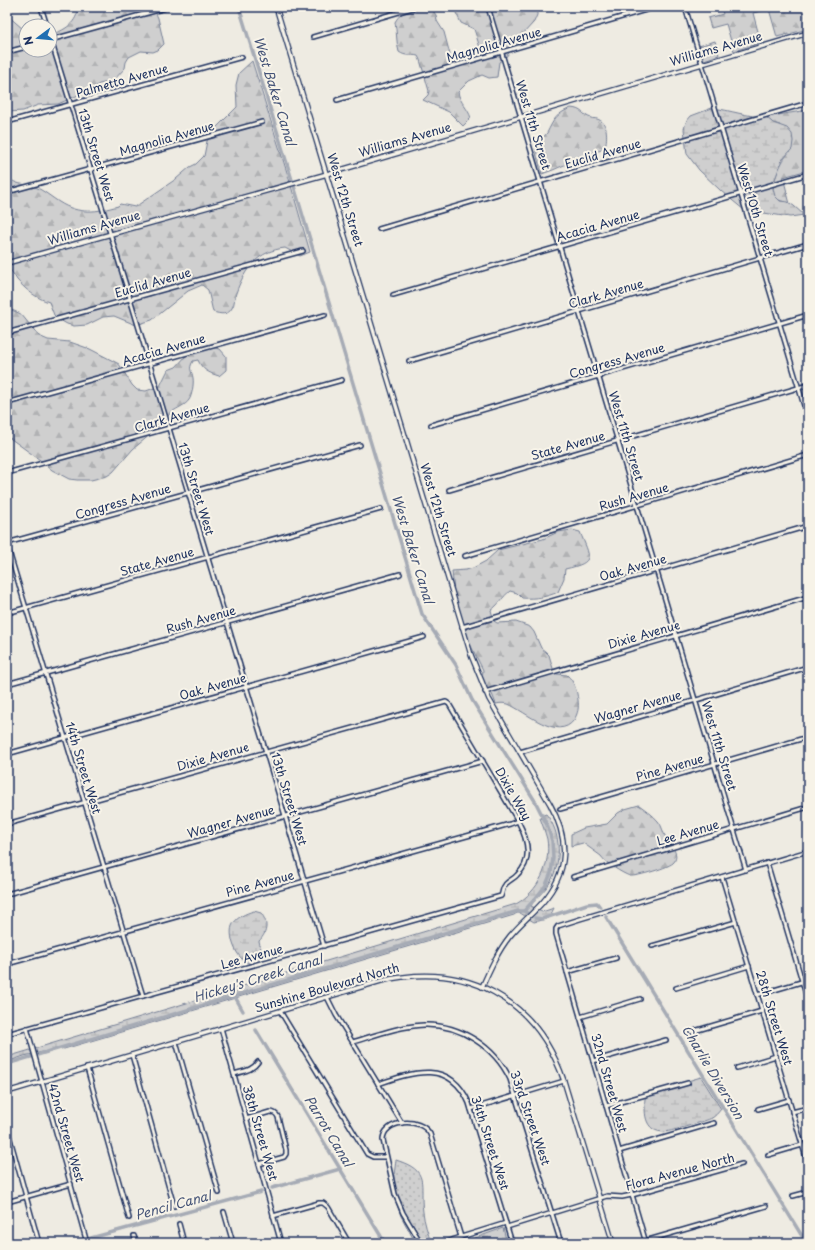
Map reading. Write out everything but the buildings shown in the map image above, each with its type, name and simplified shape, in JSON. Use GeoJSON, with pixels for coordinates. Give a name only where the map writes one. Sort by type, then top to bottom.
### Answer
{"type":"FeatureCollection","features":[{"type":"Feature","properties":{"kind":"street"},"geometry":{"type":"LineString","coordinates":[[41,7],[44,18]]}},
{"type":"Feature","properties":{"kind":"street"},"geometry":{"type":"LineString","coordinates":[[58,37],[169,7]]}},
{"type":"Feature","properties":{"kind":"street","name":"West 12th Street"},"geometry":{"type":"LineString","coordinates":[[276,7],[474,665],[486,692],[558,820],[564,841],[560,874],[551,891],[507,941],[494,961],[482,987]]}},
{"type":"Feature","properties":{"kind":"street"},"geometry":{"type":"LineString","coordinates":[[313,37],[416,7]]}},
{"type":"Feature","properties":{"kind":"street","name":"West 11th Street"},"geometry":{"type":"LineString","coordinates":[[488,7],[746,870]]}},
{"type":"Feature","properties":{"kind":"street","name":"Magnolia Avenue"},"geometry":{"type":"LineString","coordinates":[[337,100],[656,7]]}},
{"type":"Feature","properties":{"kind":"street","name":"West 10th Street"},"geometry":{"type":"LineString","coordinates":[[685,7],[808,419]]}},
{"type":"Feature","properties":{"kind":"street","name":"Williams Avenue"},"geometry":{"type":"LineString","coordinates":[[7,263],[327,174],[808,33]]}},
{"type":"Feature","properties":{"kind":"street"},"geometry":{"type":"LineString","coordinates":[[7,52],[18,49]]}},
{"type":"Feature","properties":{"kind":"street","name":"Palmetto Avenue"},"geometry":{"type":"LineString","coordinates":[[7,122],[242,57]]}},
{"type":"Feature","properties":{"kind":"street","name":"13th Street West"},"geometry":{"type":"LineString","coordinates":[[56,58],[150,363],[324,946]]}},
{"type":"Feature","properties":{"kind":"street","name":"Euclid Avenue"},"geometry":{"type":"LineString","coordinates":[[379,229],[808,103]]}},
{"type":"Feature","properties":{"kind":"street","name":"Magnolia Avenue"},"geometry":{"type":"LineString","coordinates":[[7,192],[262,122]]}},
{"type":"Feature","properties":{"kind":"street","name":"Acacia Avenue"},"geometry":{"type":"LineString","coordinates":[[393,295],[808,174]]}},
{"type":"Feature","properties":{"kind":"street","name":"Clark Avenue"},"geometry":{"type":"LineString","coordinates":[[409,361],[808,244]]}},
{"type":"Feature","properties":{"kind":"street","name":"Euclid Avenue"},"geometry":{"type":"LineString","coordinates":[[7,333],[303,250]]}},
{"type":"Feature","properties":{"kind":"street","name":"Acacia Avenue"},"geometry":{"type":"LineString","coordinates":[[7,403],[325,314]]}},
{"type":"Feature","properties":{"kind":"street","name":"Congress Avenue"},"geometry":{"type":"LineString","coordinates":[[432,425],[808,315]]}},
{"type":"Feature","properties":{"kind":"street","name":"Clark Avenue"},"geometry":{"type":"LineString","coordinates":[[7,473],[342,380]]}},
{"type":"Feature","properties":{"kind":"street","name":"State Avenue"},"geometry":{"type":"LineString","coordinates":[[449,490],[808,385]]}},
{"type":"Feature","properties":{"kind":"street","name":"Congress Avenue"},"geometry":{"type":"LineString","coordinates":[[7,544],[360,445]]}},
{"type":"Feature","properties":{"kind":"street","name":"Rush Avenue"},"geometry":{"type":"LineString","coordinates":[[465,556],[808,455]]}},
{"type":"Feature","properties":{"kind":"street","name":"State Avenue"},"geometry":{"type":"LineString","coordinates":[[7,613],[381,509]]}},
{"type":"Feature","properties":{"kind":"street","name":"Oak Avenue"},"geometry":{"type":"LineString","coordinates":[[462,627],[808,526]]}},
{"type":"Feature","properties":{"kind":"street","name":"14th Street West"},"geometry":{"type":"LineString","coordinates":[[7,544],[143,996]]}},
{"type":"Feature","properties":{"kind":"street","name":"Rush Avenue"},"geometry":{"type":"LineString","coordinates":[[7,684],[400,574]]}},
{"type":"Feature","properties":{"kind":"street","name":"Dixie Avenue"},"geometry":{"type":"LineString","coordinates":[[486,692],[808,597]]}},
{"type":"Feature","properties":{"kind":"street","name":"Oak Avenue"},"geometry":{"type":"LineString","coordinates":[[7,754],[424,638]]}},
{"type":"Feature","properties":{"kind":"street","name":"Wagner Avenue"},"geometry":{"type":"LineString","coordinates":[[520,752],[808,667]]}},
{"type":"Feature","properties":{"kind":"street","name":"Dixie Avenue"},"geometry":{"type":"LineString","coordinates":[[7,824],[446,702]]}},
{"type":"Feature","properties":{"kind":"street","name":"Dixie Way"},"geometry":{"type":"LineString","coordinates":[[446,702],[449,704],[525,834],[527,858],[521,871],[505,884],[504,892],[501,896]]}},
{"type":"Feature","properties":{"kind":"street","name":"Pine Avenue"},"geometry":{"type":"LineString","coordinates":[[560,810],[808,737]]}},
{"type":"Feature","properties":{"kind":"street","name":"Wagner Avenue"},"geometry":{"type":"LineString","coordinates":[[7,894],[483,761]]}},
{"type":"Feature","properties":{"kind":"street","name":"Lee Avenue"},"geometry":{"type":"LineString","coordinates":[[573,876],[734,830],[808,807]]}},
{"type":"Feature","properties":{"kind":"street","name":"Pine Avenue"},"geometry":{"type":"LineString","coordinates":[[7,964],[518,821]]}},
{"type":"Feature","properties":{"kind":"street"},"geometry":{"type":"LineString","coordinates":[[722,877],[808,851]]}},
{"type":"Feature","properties":{"kind":"street"},"geometry":{"type":"LineString","coordinates":[[767,864],[808,1001]]}},
{"type":"Feature","properties":{"kind":"street","name":"28th Street West"},"geometry":{"type":"LineString","coordinates":[[722,877],[808,1164]]}},
{"type":"Feature","properties":{"kind":"street","name":"32nd Street West"},"geometry":{"type":"LineString","coordinates":[[645,1242],[556,934],[556,929],[558,926],[580,919],[722,877]]}},
{"type":"Feature","properties":{"kind":"street","name":"Lee Avenue"},"geometry":{"type":"LineString","coordinates":[[7,1034],[501,896]]}},
{"type":"Feature","properties":{"kind":"street"},"geometry":{"type":"LineString","coordinates":[[652,946],[736,922]]}},
{"type":"Feature","properties":{"kind":"street"},"geometry":{"type":"LineString","coordinates":[[567,972],[616,958]]}},
{"type":"Feature","properties":{"kind":"street"},"geometry":{"type":"LineString","coordinates":[[676,988],[749,966]]}},
{"type":"Feature","properties":{"kind":"street","name":"Sunshine Boulevard North"},"geometry":{"type":"LineString","coordinates":[[7,1092],[381,981],[411,975],[442,976],[467,981],[482,987],[515,1006],[536,1027],[552,1051],[564,1081],[614,1243]]}},
{"type":"Feature","properties":{"kind":"street"},"geometry":{"type":"LineString","coordinates":[[757,995],[808,980]]}},
{"type":"Feature","properties":{"kind":"street"},"geometry":{"type":"LineString","coordinates":[[327,997],[402,1123]]}},
{"type":"Feature","properties":{"kind":"street"},"geometry":{"type":"LineString","coordinates":[[580,1017],[640,999]]}},
{"type":"Feature","properties":{"kind":"street"},"geometry":{"type":"LineString","coordinates":[[280,1011],[367,1154],[373,1157],[386,1157]]}},
{"type":"Feature","properties":{"kind":"street"},"geometry":{"type":"LineString","coordinates":[[691,1032],[762,1011]]}},
{"type":"Feature","properties":{"kind":"street","name":"33rd Street West"},"geometry":{"type":"LineString","coordinates":[[353,1042],[409,1026],[431,1025],[453,1030],[475,1039],[495,1056],[506,1072],[516,1095],[560,1243]]}},
{"type":"Feature","properties":{"kind":"street","name":"42nd Street West"},"geometry":{"type":"LineString","coordinates":[[27,1028],[87,1243]]}},
{"type":"Feature","properties":{"kind":"street","name":"38th Street West"},"geometry":{"type":"LineString","coordinates":[[221,1028],[281,1243]]}},
{"type":"Feature","properties":{"kind":"street"},"geometry":{"type":"LineString","coordinates":[[593,1061],[666,1040]]}},
{"type":"Feature","properties":{"kind":"street"},"geometry":{"type":"LineString","coordinates":[[176,1042],[219,1193]]}},
{"type":"Feature","properties":{"kind":"street"},"geometry":{"type":"LineString","coordinates":[[132,1055],[174,1206]]}},
{"type":"Feature","properties":{"kind":"street"},"geometry":{"type":"LineString","coordinates":[[737,1068],[776,1056]]}},
{"type":"Feature","properties":{"kind":"street"},"geometry":{"type":"LineString","coordinates":[[234,1074],[253,1068],[258,1062]]}},
{"type":"Feature","properties":{"kind":"street"},"geometry":{"type":"LineString","coordinates":[[87,1068],[129,1218]]}},
{"type":"Feature","properties":{"kind":"street","name":"34th Street West"},"geometry":{"type":"LineString","coordinates":[[378,1084],[415,1073],[424,1072],[436,1073],[456,1084],[465,1096],[471,1109],[512,1243]]}},
{"type":"Feature","properties":{"kind":"street"},"geometry":{"type":"LineString","coordinates":[[471,1109],[564,1081]]}},
{"type":"Feature","properties":{"kind":"street"},"geometry":{"type":"LineString","coordinates":[[606,1106],[688,1082]]}},
{"type":"Feature","properties":{"kind":"street"},"geometry":{"type":"LineString","coordinates":[[758,1109],[789,1100]]}},
{"type":"Feature","properties":{"kind":"street"},"geometry":{"type":"LineString","coordinates":[[792,1112],[808,1108]]}},
{"type":"Feature","properties":{"kind":"street"},"geometry":{"type":"LineString","coordinates":[[246,1119],[270,1112],[274,1112],[278,1117],[286,1154],[284,1157],[259,1164]]}},
{"type":"Feature","properties":{"kind":"street"},"geometry":{"type":"LineString","coordinates":[[421,1243],[398,1204],[392,1184],[383,1140],[385,1132],[388,1129],[402,1123],[410,1122],[417,1124],[426,1129],[430,1134],[461,1237]]}},
{"type":"Feature","properties":{"kind":"street"},"geometry":{"type":"LineString","coordinates":[[619,1151],[714,1123]]}},
{"type":"Feature","properties":{"kind":"street"},"geometry":{"type":"LineString","coordinates":[[7,1128],[39,1243]]}},
{"type":"Feature","properties":{"kind":"street"},"geometry":{"type":"LineString","coordinates":[[768,1155],[802,1145]]}},
{"type":"Feature","properties":{"kind":"street","name":"Flora Avenue North"},"geometry":{"type":"LineString","coordinates":[[442,1243],[552,1213],[600,1198],[632,1195],[742,1164]]}},
{"type":"Feature","properties":{"kind":"street"},"geometry":{"type":"LineString","coordinates":[[7,1202],[71,1184]]}},
{"type":"Feature","properties":{"kind":"street"},"geometry":{"type":"LineString","coordinates":[[793,1196],[808,1192]]}},
{"type":"Feature","properties":{"kind":"street"},"geometry":{"type":"LineString","coordinates":[[273,1216],[323,1203],[328,1207],[349,1243]]}},
{"type":"Feature","properties":{"kind":"street"},"geometry":{"type":"LineString","coordinates":[[645,1242],[766,1206]]}},
{"type":"Feature","properties":{"kind":"street"},"geometry":{"type":"LineString","coordinates":[[224,1212],[233,1243]]}},
{"type":"Feature","properties":{"kind":"street"},"geometry":{"type":"LineString","coordinates":[[179,1224],[184,1243]]}},
{"type":"Feature","properties":{"kind":"street"},"geometry":{"type":"LineString","coordinates":[[134,1236],[136,1243]]}},
{"type":"Feature","properties":{"kind":"street"},"geometry":{"type":"LineString","coordinates":[[800,1243],[808,1241]]}},
{"type":"Feature","properties":{"kind":"green space"},"geometry":{"type":"Polygon","coordinates":[[[78,7],[153,7],[158,18],[164,44],[158,50],[153,52],[141,51],[129,57],[125,68],[113,81],[99,84],[92,89],[58,104],[38,105],[23,111],[7,112],[7,15],[18,25],[18,58],[58,58],[58,32],[65,29],[73,22],[78,7]]]}},
{"type":"Feature","properties":{"kind":"green space"},"geometry":{"type":"Polygon","coordinates":[[[426,7],[432,9],[444,32],[453,66],[483,57],[474,29],[461,23],[453,7],[537,7],[537,15],[534,22],[522,35],[518,45],[499,62],[497,77],[489,78],[482,75],[469,81],[458,92],[460,99],[471,118],[463,126],[449,112],[423,100],[428,95],[429,91],[418,56],[401,54],[399,52],[395,22],[401,15],[408,11],[426,7]]]}},
{"type":"Feature","properties":{"kind":"green space"},"geometry":{"type":"Polygon","coordinates":[[[721,7],[808,7],[808,29],[777,37],[769,9],[753,13],[761,43],[734,51],[726,24],[711,28],[708,18],[723,14],[721,7]]]}},
{"type":"Feature","properties":{"kind":"green space"},"geometry":{"type":"Polygon","coordinates":[[[715,41],[719,55],[704,60],[699,46],[715,41]]]}},
{"type":"Feature","properties":{"kind":"green space"},"geometry":{"type":"Polygon","coordinates":[[[252,61],[290,182],[7,261],[9,239],[7,231],[7,176],[17,183],[38,188],[66,206],[81,211],[103,210],[118,206],[120,204],[135,207],[176,179],[204,156],[210,134],[237,107],[236,85],[239,73],[252,61]]]}},
{"type":"Feature","properties":{"kind":"green space"},"geometry":{"type":"Polygon","coordinates":[[[571,108],[603,123],[606,129],[606,144],[601,150],[542,174],[536,153],[536,145],[547,133],[556,118],[562,112],[571,108]]]}},
{"type":"Feature","properties":{"kind":"green space"},"geometry":{"type":"Polygon","coordinates":[[[712,108],[752,116],[766,117],[773,123],[787,128],[792,134],[792,149],[782,160],[773,189],[775,196],[780,201],[788,202],[804,215],[790,217],[744,210],[699,170],[687,154],[684,129],[686,122],[691,116],[712,108]]]}},
{"type":"Feature","properties":{"kind":"green space"},"geometry":{"type":"Polygon","coordinates":[[[808,110],[808,170],[783,177],[790,204],[780,200],[774,195],[773,191],[775,180],[779,168],[787,155],[780,125],[773,123],[766,117],[808,110]]]}},
{"type":"Feature","properties":{"kind":"green space"},"geometry":{"type":"Polygon","coordinates":[[[291,186],[310,252],[300,256],[285,248],[267,253],[260,257],[248,269],[236,293],[233,306],[230,311],[226,313],[221,314],[213,312],[208,290],[202,285],[188,291],[152,320],[136,325],[114,316],[103,317],[87,325],[74,326],[58,319],[54,315],[49,302],[36,296],[28,290],[17,280],[7,267],[7,264],[291,186]]]}},
{"type":"Feature","properties":{"kind":"green space"},"geometry":{"type":"Polygon","coordinates":[[[7,308],[21,314],[39,336],[48,340],[70,342],[90,349],[119,364],[132,385],[137,390],[146,391],[160,386],[168,370],[176,367],[186,356],[197,350],[211,347],[220,349],[226,356],[226,370],[219,376],[206,371],[198,360],[193,361],[191,368],[193,386],[188,402],[170,414],[158,425],[157,429],[133,449],[113,472],[107,476],[91,480],[69,479],[52,470],[7,436],[7,308]]]}},
{"type":"Feature","properties":{"kind":"green space"},"geometry":{"type":"Polygon","coordinates":[[[572,530],[580,532],[588,553],[588,557],[582,564],[565,569],[564,578],[558,592],[541,597],[522,598],[517,593],[510,591],[491,610],[494,621],[497,623],[516,622],[530,627],[534,632],[541,648],[549,655],[554,672],[557,674],[567,675],[573,683],[578,700],[577,713],[574,720],[567,726],[559,728],[541,723],[508,704],[496,704],[492,694],[487,691],[482,679],[483,670],[470,644],[454,592],[452,571],[473,568],[486,561],[498,550],[543,539],[558,532],[572,530]]]}},
{"type":"Feature","properties":{"kind":"green space"},"geometry":{"type":"Polygon","coordinates":[[[639,805],[654,817],[661,825],[666,838],[676,855],[676,859],[671,864],[653,871],[630,876],[614,868],[583,843],[571,846],[571,834],[584,828],[607,824],[618,813],[625,809],[639,805]]]}},
{"type":"Feature","properties":{"kind":"green space"},"geometry":{"type":"Polygon","coordinates":[[[546,814],[555,830],[558,858],[549,884],[535,900],[531,906],[535,908],[526,917],[520,913],[517,913],[64,1049],[61,1048],[24,1056],[7,1062],[7,1057],[516,904],[524,899],[537,885],[545,868],[548,849],[547,839],[540,818],[546,814]]]}},
{"type":"Feature","properties":{"kind":"green space"},"geometry":{"type":"Polygon","coordinates":[[[554,908],[549,918],[534,922],[529,919],[538,910],[542,912],[554,908]]]}},
{"type":"Feature","properties":{"kind":"green space"},"geometry":{"type":"Polygon","coordinates":[[[254,911],[261,913],[265,920],[266,927],[262,938],[259,941],[263,957],[261,961],[252,964],[247,963],[238,955],[231,937],[231,931],[233,923],[238,918],[254,911]]]}},
{"type":"Feature","properties":{"kind":"green space"},"geometry":{"type":"Polygon","coordinates":[[[701,1077],[721,1109],[712,1118],[681,1128],[665,1132],[660,1132],[653,1129],[646,1119],[645,1098],[647,1095],[651,1092],[701,1077]]]}},
{"type":"Feature","properties":{"kind":"green space"},"geometry":{"type":"Polygon","coordinates":[[[396,1160],[407,1164],[419,1174],[422,1186],[422,1202],[426,1228],[431,1243],[407,1243],[414,1240],[401,1216],[392,1190],[396,1160]]]}},
{"type":"Feature","properties":{"kind":"green space"},"geometry":{"type":"Polygon","coordinates":[[[503,1228],[507,1243],[464,1243],[464,1242],[503,1228]]]}},
{"type":"Feature","properties":{"kind":"waterway","name":"West Baker Canal"},"geometry":{"type":"LineString","coordinates":[[239,7],[292,180]]}},
{"type":"Feature","properties":{"kind":"waterway","name":"West Baker Canal"},"geometry":{"type":"LineString","coordinates":[[294,186],[422,614],[456,665],[472,700],[535,801],[547,825],[552,841],[553,858],[551,873],[546,885],[524,911]]}},
{"type":"Feature","properties":{"kind":"waterway","name":"Charlie Diversion"},"geometry":{"type":"LineString","coordinates":[[535,918],[542,919],[587,904],[597,903],[600,907]]}},
{"type":"Feature","properties":{"kind":"waterway","name":"Hickey's Creek Canal"},"geometry":{"type":"LineString","coordinates":[[7,1064],[518,911],[524,911],[527,913]]}},
{"type":"Feature","properties":{"kind":"waterway","name":"Charlie Diversion"},"geometry":{"type":"LineString","coordinates":[[606,917],[802,1236]]}},
{"type":"Feature","properties":{"kind":"waterway","name":"Parrot Canal"},"geometry":{"type":"LineString","coordinates":[[234,995],[243,1011]]}},
{"type":"Feature","properties":{"kind":"waterway","name":"Parrot Canal"},"geometry":{"type":"LineString","coordinates":[[256,1030],[385,1243]]}},
{"type":"Feature","properties":{"kind":"waterway","name":"Pencil Canal"},"geometry":{"type":"LineString","coordinates":[[272,1188],[340,1169]]}},
{"type":"Feature","properties":{"kind":"waterway","name":"Pencil Canal"},"geometry":{"type":"LineString","coordinates":[[91,1238],[261,1192]]}}]}
